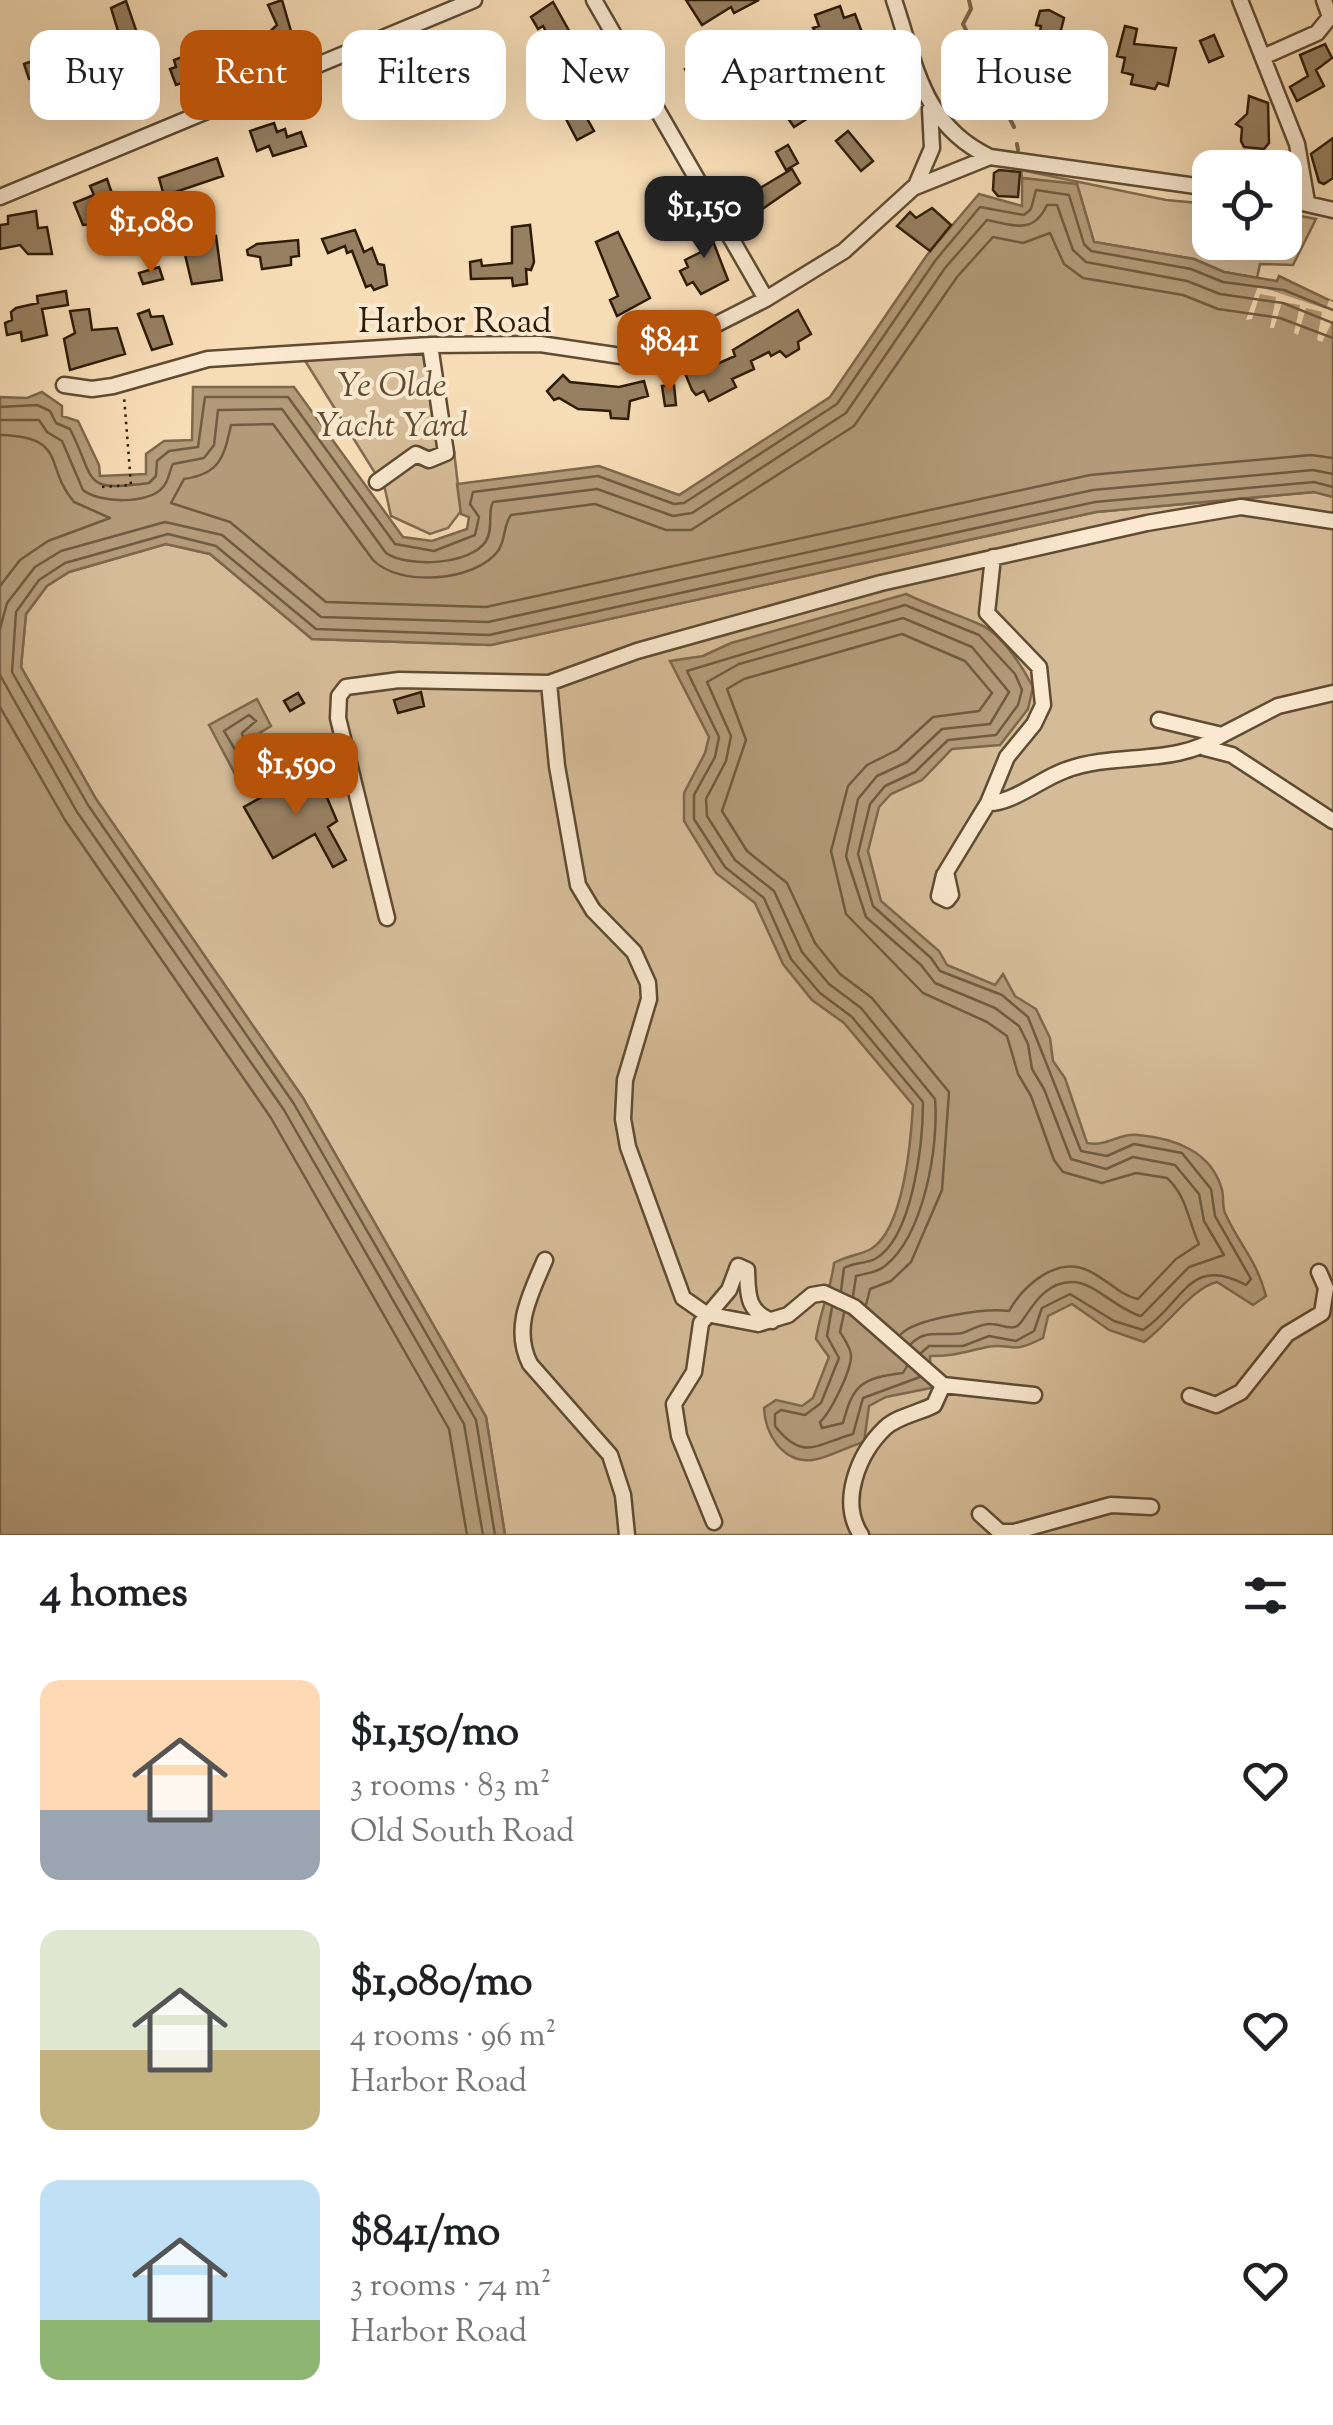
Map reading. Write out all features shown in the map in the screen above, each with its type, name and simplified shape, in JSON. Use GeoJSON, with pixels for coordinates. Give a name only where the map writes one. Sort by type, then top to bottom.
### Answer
{"type":"FeatureCollection","features":[{"type":"Feature","properties":{"kind":"street"},"geometry":{"type":"LineString","coordinates":[[0,197],[474,0]]}},
{"type":"Feature","properties":{"kind":"street"},"geometry":{"type":"LineString","coordinates":[[594,0],[766,299]]}},
{"type":"Feature","properties":{"kind":"street"},"geometry":{"type":"LineString","coordinates":[[894,0],[930,107],[932,148],[913,188]]}},
{"type":"Feature","properties":{"kind":"street"},"geometry":{"type":"LineString","coordinates":[[1240,0],[1297,144],[1307,202]]}},
{"type":"Feature","properties":{"kind":"street"},"geometry":{"type":"LineString","coordinates":[[1263,56],[1324,28],[1330,17],[1324,0]]}},
{"type":"Feature","properties":{"kind":"street"},"geometry":{"type":"LineString","coordinates":[[930,107],[952,132],[990,158]]}},
{"type":"Feature","properties":{"kind":"street","name":"Harbor Road"},"geometry":{"type":"LineString","coordinates":[[64,385],[92,389],[124,383],[208,358],[430,346],[540,344],[620,356],[654,356],[766,299],[844,251],[913,188],[990,158],[1192,186]]}},
{"type":"Feature","properties":{"kind":"street"},"geometry":{"type":"LineString","coordinates":[[1302,201],[1333,210]]}},
{"type":"Feature","properties":{"kind":"street"},"geometry":{"type":"LineString","coordinates":[[377,482],[416,454],[429,460],[446,453],[430,346]]}},
{"type":"Feature","properties":{"kind":"street"},"geometry":{"type":"LineString","coordinates":[[388,918],[338,718],[339,696],[346,686],[399,680],[549,683],[637,651],[993,557],[1242,507],[1333,521]]}},
{"type":"Feature","properties":{"kind":"street"},"geometry":{"type":"LineString","coordinates":[[944,875],[939,896],[947,900],[951,895],[946,872],[988,803],[1007,757],[1034,724],[1044,692],[1039,667],[987,613],[993,557]]}},
{"type":"Feature","properties":{"kind":"street"},"geometry":{"type":"LineString","coordinates":[[549,683],[557,766],[578,885],[594,910],[634,952],[648,984],[649,998],[625,1080],[628,1147],[675,1286],[706,1314],[737,1323],[773,1322],[788,1316],[812,1295],[824,1293],[854,1308],[938,1380],[1034,1395]]}},
{"type":"Feature","properties":{"kind":"street"},"geometry":{"type":"LineString","coordinates":[[1204,748],[1278,706],[1333,693]]}},
{"type":"Feature","properties":{"kind":"street"},"geometry":{"type":"LineString","coordinates":[[1159,720],[1222,735]]}},
{"type":"Feature","properties":{"kind":"street"},"geometry":{"type":"LineString","coordinates":[[988,803],[1081,764],[1204,748],[1232,755],[1333,821]]}},
{"type":"Feature","properties":{"kind":"street"},"geometry":{"type":"LineString","coordinates":[[545,1260],[524,1312],[522,1349],[530,1364],[610,1455],[620,1483],[628,1535]]}},
{"type":"Feature","properties":{"kind":"street"},"geometry":{"type":"LineString","coordinates":[[714,1522],[673,1416],[674,1404],[694,1372],[696,1338],[706,1314],[728,1290],[735,1270],[744,1265],[748,1276],[746,1294],[762,1318],[773,1322]]}},
{"type":"Feature","properties":{"kind":"street"},"geometry":{"type":"LineString","coordinates":[[1190,1396],[1216,1405],[1241,1392],[1286,1334],[1322,1313],[1326,1288],[1318,1272]]}},
{"type":"Feature","properties":{"kind":"street"},"geometry":{"type":"LineString","coordinates":[[728,1290],[746,1294]]}},
{"type":"Feature","properties":{"kind":"street"},"geometry":{"type":"LineString","coordinates":[[861,1535],[850,1508],[858,1470],[887,1426],[934,1405],[938,1380]]}},
{"type":"Feature","properties":{"kind":"street"},"geometry":{"type":"LineString","coordinates":[[980,1514],[1000,1532],[1014,1532],[1111,1505],[1151,1507]]}},
{"type":"Feature","properties":{"kind":"path"},"geometry":{"type":"LineString","coordinates":[[102,487],[130,485],[124,383]]}},
{"type":"Feature","properties":{"kind":"green space"},"geometry":{"type":"Polygon","coordinates":[[[1021,170],[1192,202],[1192,259],[1094,242],[1077,185],[1022,178],[1021,170]]]}},
{"type":"Feature","properties":{"kind":"green space"},"geometry":{"type":"Polygon","coordinates":[[[1302,216],[1316,219],[1302,247],[1302,216]]]}},
{"type":"Feature","properties":{"kind":"green space"},"geometry":{"type":"Polygon","coordinates":[[[1196,260],[1296,260],[1293,265],[1260,264],[1257,278],[1224,272],[1196,260]]]}},
{"type":"Feature","properties":{"kind":"green space","name":"Ye Olde Yacht Yard"},"geometry":{"type":"Polygon","coordinates":[[[432,351],[454,451],[461,511],[448,528],[430,534],[391,516],[385,489],[304,359],[432,351]]]}},
{"type":"Feature","properties":{"kind":"green space"},"geometry":{"type":"Polygon","coordinates":[[[1315,492],[1333,497],[1333,1535],[505,1535],[486,1417],[303,1098],[96,799],[21,667],[26,614],[47,586],[69,572],[166,544],[210,554],[312,639],[491,645],[1096,512],[1315,492]]]}},
{"type":"Feature","properties":{"kind":"water"},"geometry":{"type":"Polygon","coordinates":[[[1022,178],[1077,184],[1094,242],[1192,259],[1224,272],[1277,281],[1279,276],[1333,302],[1333,497],[1314,492],[1096,512],[491,645],[312,639],[210,554],[166,544],[69,572],[47,586],[26,614],[21,667],[96,799],[303,1098],[486,1417],[505,1535],[0,1535],[0,397],[27,398],[42,392],[62,406],[62,416],[78,421],[99,465],[100,476],[146,474],[146,454],[164,441],[192,440],[193,387],[294,387],[403,537],[432,541],[467,529],[469,517],[461,514],[457,484],[599,466],[679,495],[830,397],[927,255],[979,194],[1022,206],[1022,178]]]}},
{"type":"Feature","properties":{"kind":"water"},"geometry":{"type":"Polygon","coordinates":[[[906,594],[989,629],[1011,652],[1033,687],[1028,709],[1000,745],[952,749],[922,780],[891,794],[879,807],[868,851],[881,901],[939,951],[947,965],[995,985],[1003,974],[1015,996],[1036,1009],[1087,1143],[1131,1135],[1151,1137],[1177,1143],[1210,1165],[1222,1190],[1225,1213],[1266,1296],[1253,1305],[1217,1282],[1199,1291],[1144,1342],[1109,1330],[1072,1304],[1048,1316],[1043,1338],[1032,1343],[930,1356],[931,1388],[886,1397],[869,1406],[864,1442],[817,1459],[801,1460],[777,1445],[764,1408],[776,1400],[802,1406],[813,1398],[829,1357],[816,1339],[834,1263],[871,1249],[891,1223],[904,1183],[913,1105],[844,1023],[812,1000],[783,964],[755,903],[716,873],[684,821],[684,793],[709,737],[670,661],[703,656],[731,643],[906,594]]]}},
{"type":"Feature","properties":{"kind":"water"},"geometry":{"type":"Polygon","coordinates":[[[257,699],[271,726],[251,738],[262,759],[235,774],[209,725],[257,699]]]}},
{"type":"Feature","properties":{"kind":"pier"},"geometry":{"type":"Polygon","coordinates":[[[1258,286],[1326,309],[1329,300],[1333,302],[1333,320],[1322,342],[1317,340],[1322,312],[1306,308],[1298,335],[1294,333],[1300,305],[1282,302],[1274,328],[1270,328],[1276,297],[1260,294],[1252,319],[1246,320],[1258,286]]]}},
{"type":"Feature","properties":{"kind":"building"},"geometry":{"type":"Polygon","coordinates":[[[282,0],[291,30],[272,30],[277,25],[268,5],[282,0]]]}},
{"type":"Feature","properties":{"kind":"building"},"geometry":{"type":"Polygon","coordinates":[[[686,0],[759,0],[734,13],[731,7],[702,25],[686,0]]]}},
{"type":"Feature","properties":{"kind":"building"},"geometry":{"type":"Polygon","coordinates":[[[126,1],[136,30],[118,30],[111,8],[126,1]]]}},
{"type":"Feature","properties":{"kind":"building"},"geometry":{"type":"Polygon","coordinates":[[[553,2],[569,30],[545,30],[543,26],[538,29],[531,17],[553,2]]]}},
{"type":"Feature","properties":{"kind":"building"},"geometry":{"type":"Polygon","coordinates":[[[840,6],[844,18],[855,14],[861,30],[814,30],[819,26],[815,15],[840,6]]]}},
{"type":"Feature","properties":{"kind":"building"},"geometry":{"type":"Polygon","coordinates":[[[1049,10],[1064,18],[1061,30],[1040,30],[1041,26],[1036,25],[1040,11],[1049,10]]]}},
{"type":"Feature","properties":{"kind":"building"},"geometry":{"type":"Polygon","coordinates":[[[1125,26],[1137,29],[1134,44],[1176,48],[1168,86],[1158,83],[1155,89],[1131,84],[1133,75],[1122,72],[1125,58],[1117,56],[1125,26]]]}},
{"type":"Feature","properties":{"kind":"building"},"geometry":{"type":"Polygon","coordinates":[[[1214,35],[1223,56],[1209,62],[1200,41],[1214,35]]]}},
{"type":"Feature","properties":{"kind":"building"},"geometry":{"type":"Polygon","coordinates":[[[1325,44],[1332,58],[1316,70],[1324,86],[1297,101],[1290,87],[1308,76],[1300,55],[1325,44]]]}},
{"type":"Feature","properties":{"kind":"building"},"geometry":{"type":"Polygon","coordinates":[[[180,58],[180,84],[176,85],[170,69],[176,67],[174,60],[180,58]]]}},
{"type":"Feature","properties":{"kind":"building"},"geometry":{"type":"Polygon","coordinates":[[[1249,96],[1268,103],[1269,143],[1264,149],[1244,147],[1242,128],[1236,124],[1247,114],[1249,96]]]}},
{"type":"Feature","properties":{"kind":"building"},"geometry":{"type":"Polygon","coordinates":[[[567,120],[588,120],[594,131],[577,140],[567,120]]]}},
{"type":"Feature","properties":{"kind":"building"},"geometry":{"type":"Polygon","coordinates":[[[274,123],[277,132],[285,129],[287,137],[301,132],[306,146],[273,156],[269,146],[257,151],[250,131],[274,123]]]}},
{"type":"Feature","properties":{"kind":"building"},"geometry":{"type":"Polygon","coordinates":[[[848,131],[873,161],[861,171],[836,141],[848,131]]]}},
{"type":"Feature","properties":{"kind":"building"},"geometry":{"type":"Polygon","coordinates":[[[1333,138],[1333,178],[1324,184],[1319,182],[1311,154],[1333,138]]]}},
{"type":"Feature","properties":{"kind":"building"},"geometry":{"type":"Polygon","coordinates":[[[788,145],[798,163],[786,170],[776,152],[788,145]]]}},
{"type":"Feature","properties":{"kind":"building"},"geometry":{"type":"Polygon","coordinates":[[[217,158],[223,176],[164,196],[159,178],[217,158]]]}},
{"type":"Feature","properties":{"kind":"building"},"geometry":{"type":"Polygon","coordinates":[[[792,169],[800,183],[748,219],[741,207],[751,201],[750,194],[792,169]]]}},
{"type":"Feature","properties":{"kind":"building"},"geometry":{"type":"Polygon","coordinates":[[[1020,172],[1018,197],[998,196],[993,190],[994,173],[1020,172]]]}},
{"type":"Feature","properties":{"kind":"building"},"geometry":{"type":"Polygon","coordinates":[[[107,179],[118,211],[101,217],[98,224],[83,225],[74,203],[94,195],[90,186],[107,179]]]}},
{"type":"Feature","properties":{"kind":"building"},"geometry":{"type":"Polygon","coordinates":[[[932,208],[951,225],[930,251],[897,226],[910,212],[916,218],[932,208]]]}},
{"type":"Feature","properties":{"kind":"building"},"geometry":{"type":"Polygon","coordinates":[[[36,211],[38,228],[47,227],[52,254],[28,254],[20,245],[0,249],[0,225],[8,224],[8,216],[36,211]]]}},
{"type":"Feature","properties":{"kind":"building"},"geometry":{"type":"Polygon","coordinates":[[[704,218],[728,280],[701,294],[693,282],[687,285],[680,271],[688,267],[685,260],[701,252],[689,224],[704,218]]]}},
{"type":"Feature","properties":{"kind":"building"},"geometry":{"type":"Polygon","coordinates":[[[530,225],[534,262],[531,270],[526,269],[527,284],[513,286],[512,278],[471,279],[470,262],[481,260],[482,266],[512,263],[512,227],[530,225]]]}},
{"type":"Feature","properties":{"kind":"building"},"geometry":{"type":"Polygon","coordinates":[[[355,230],[364,252],[372,248],[378,264],[384,265],[387,285],[374,290],[371,285],[366,287],[352,251],[347,253],[345,246],[328,253],[322,239],[355,230]]]}},
{"type":"Feature","properties":{"kind":"building"},"geometry":{"type":"Polygon","coordinates":[[[618,232],[650,298],[617,316],[610,300],[618,296],[596,242],[618,232]]]}},
{"type":"Feature","properties":{"kind":"building"},"geometry":{"type":"Polygon","coordinates":[[[216,236],[222,280],[192,284],[183,246],[191,245],[191,239],[216,236]]]}},
{"type":"Feature","properties":{"kind":"building"},"geometry":{"type":"Polygon","coordinates":[[[298,240],[299,256],[291,257],[291,265],[262,269],[260,257],[248,255],[247,250],[257,244],[298,240]]]}},
{"type":"Feature","properties":{"kind":"building"},"geometry":{"type":"Polygon","coordinates":[[[159,267],[163,279],[143,284],[139,273],[159,267]]]}},
{"type":"Feature","properties":{"kind":"building"},"geometry":{"type":"Polygon","coordinates":[[[66,291],[68,305],[42,309],[47,335],[22,341],[21,332],[7,335],[5,323],[12,320],[11,312],[16,308],[38,303],[37,296],[66,291]]]}},
{"type":"Feature","properties":{"kind":"building"},"geometry":{"type":"Polygon","coordinates":[[[89,309],[92,330],[117,328],[125,354],[70,370],[64,339],[75,333],[70,311],[89,309]]]}},
{"type":"Feature","properties":{"kind":"building"},"geometry":{"type":"Polygon","coordinates":[[[149,310],[151,317],[163,316],[172,344],[152,350],[138,314],[149,310]]]}},
{"type":"Feature","properties":{"kind":"building"},"geometry":{"type":"Polygon","coordinates":[[[798,310],[811,334],[798,342],[799,349],[786,357],[780,351],[771,356],[769,352],[751,361],[754,369],[732,379],[736,387],[709,401],[704,391],[696,395],[692,390],[682,366],[693,361],[695,365],[706,363],[708,368],[735,356],[733,350],[798,310]]]}},
{"type":"Feature","properties":{"kind":"building"},"geometry":{"type":"Polygon","coordinates":[[[563,375],[570,382],[619,387],[644,381],[648,396],[630,401],[628,419],[611,418],[610,411],[578,409],[559,398],[554,400],[547,391],[563,375]]]}},
{"type":"Feature","properties":{"kind":"building"},"geometry":{"type":"Polygon","coordinates":[[[674,385],[676,405],[665,406],[662,386],[674,385]]]}},
{"type":"Feature","properties":{"kind":"building"},"geometry":{"type":"Polygon","coordinates":[[[421,692],[424,706],[398,713],[394,700],[421,692]]]}},
{"type":"Feature","properties":{"kind":"building"},"geometry":{"type":"Polygon","coordinates":[[[298,693],[304,703],[290,711],[284,701],[298,693]]]}},
{"type":"Feature","properties":{"kind":"building"},"geometry":{"type":"Polygon","coordinates":[[[308,771],[318,788],[322,786],[337,821],[328,827],[346,860],[333,867],[315,834],[273,858],[244,807],[308,771]]]}},
{"type":"Feature","properties":{"kind":"waterway"},"geometry":{"type":"LineString","coordinates":[[969,0],[971,9],[963,24],[1014,127]]}},
{"type":"Feature","properties":{"kind":"waterway"},"geometry":{"type":"LineString","coordinates":[[1017,144],[1018,150]]}}]}
